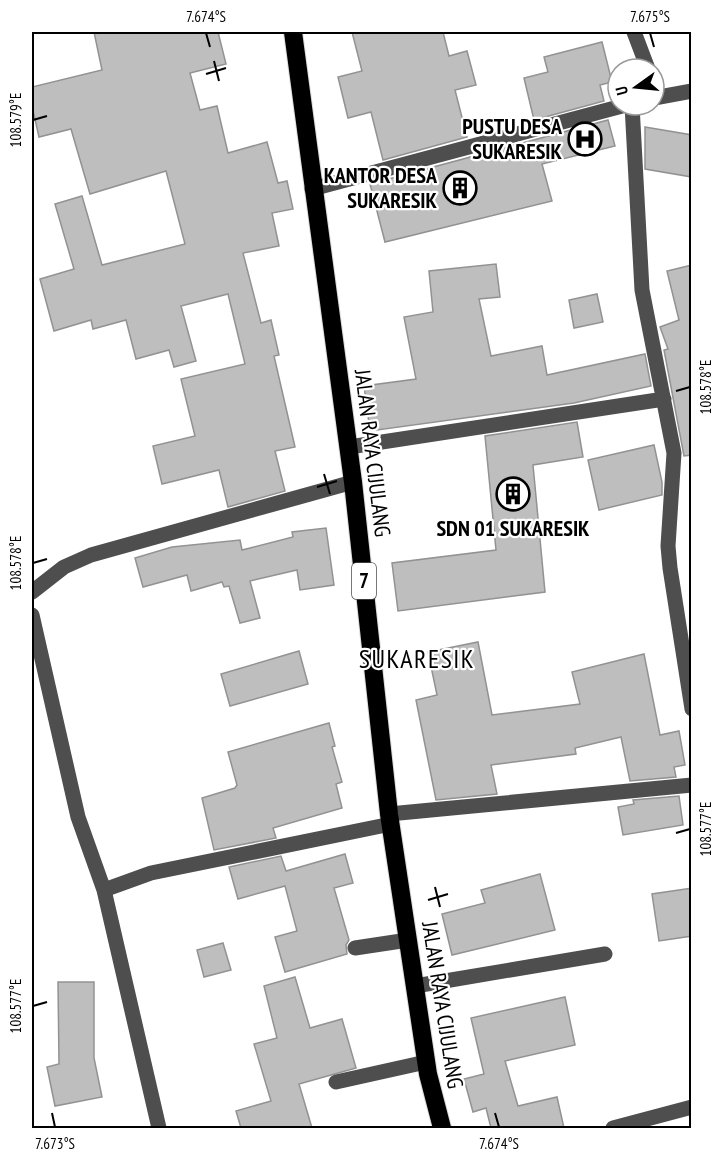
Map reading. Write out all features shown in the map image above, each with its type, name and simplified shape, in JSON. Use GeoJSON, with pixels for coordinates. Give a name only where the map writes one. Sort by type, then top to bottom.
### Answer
{"type":"FeatureCollection","features":[{"type":"Feature","properties":{"kind":"highway","name":"JALAN RAYA CIJULANG"},"geometry":{"type":"LineString","coordinates":[[293,32],[312,189],[349,447],[390,819],[426,1062],[442,1128]]}},
{"type":"Feature","properties":{"kind":"street"},"geometry":{"type":"LineString","coordinates":[[634,32],[643,57]]}},
{"type":"Feature","properties":{"kind":"street"},"geometry":{"type":"LineString","coordinates":[[666,93],[692,91]]}},
{"type":"Feature","properties":{"kind":"street"},"geometry":{"type":"LineString","coordinates":[[312,189],[606,111]]}},
{"type":"Feature","properties":{"kind":"street"},"geometry":{"type":"LineString","coordinates":[[633,117],[642,290],[674,453],[669,557],[692,708]]}},
{"type":"Feature","properties":{"kind":"street"},"geometry":{"type":"LineString","coordinates":[[349,447],[664,399]]}},
{"type":"Feature","properties":{"kind":"street"},"geometry":{"type":"LineString","coordinates":[[32,592],[64,567],[91,555],[353,482]]}},
{"type":"Feature","properties":{"kind":"street"},"geometry":{"type":"LineString","coordinates":[[32,615],[78,817],[104,890],[159,1128]]}},
{"type":"Feature","properties":{"kind":"street"},"geometry":{"type":"LineString","coordinates":[[104,890],[151,873],[390,819],[692,785]]}},
{"type":"Feature","properties":{"kind":"street"},"geometry":{"type":"LineString","coordinates":[[355,948],[408,940]]}},
{"type":"Feature","properties":{"kind":"street"},"geometry":{"type":"LineString","coordinates":[[415,986],[605,954]]}},
{"type":"Feature","properties":{"kind":"street"},"geometry":{"type":"LineString","coordinates":[[336,1082],[426,1062]]}},
{"type":"Feature","properties":{"kind":"street"},"geometry":{"type":"LineString","coordinates":[[613,1128],[692,1107]]}},
{"type":"Feature","properties":{"kind":"building"},"geometry":{"type":"Polygon","coordinates":[[[94,32],[218,32],[226,64],[190,73],[200,110],[217,106],[228,153],[267,142],[278,183],[287,181],[293,209],[272,213],[279,246],[243,253],[261,323],[271,320],[279,355],[274,356],[295,447],[275,451],[285,491],[228,507],[219,470],[162,484],[153,446],[195,436],[181,379],[245,364],[228,294],[181,306],[196,361],[174,367],[169,350],[136,359],[126,320],[93,329],[91,320],[54,331],[40,279],[74,269],[55,204],[82,196],[102,265],[185,244],[166,171],[90,194],[71,129],[39,137],[32,106],[32,87],[102,70],[94,32]]]}},
{"type":"Feature","properties":{"kind":"building"},"geometry":{"type":"Polygon","coordinates":[[[352,32],[443,32],[449,56],[467,51],[476,85],[455,90],[467,137],[383,160],[371,112],[348,118],[338,77],[362,71],[352,32]]]}},
{"type":"Feature","properties":{"kind":"building"},"geometry":{"type":"Polygon","coordinates":[[[602,42],[606,58],[606,84],[600,85],[604,101],[534,120],[524,78],[548,72],[544,57],[602,42]]]}},
{"type":"Feature","properties":{"kind":"building","name":"KANTOR DESA SUKARESIK"},"geometry":{"type":"Polygon","coordinates":[[[608,120],[615,146],[542,164],[552,201],[385,242],[370,184],[608,120]]]}},
{"type":"Feature","properties":{"kind":"building"},"geometry":{"type":"Polygon","coordinates":[[[645,127],[692,135],[692,177],[645,169],[645,127]]]}},
{"type":"Feature","properties":{"kind":"building"},"geometry":{"type":"Polygon","coordinates":[[[496,264],[500,297],[479,299],[491,356],[542,346],[547,375],[645,354],[651,386],[574,403],[370,431],[364,386],[416,379],[404,317],[433,312],[429,271],[496,264]]]}},
{"type":"Feature","properties":{"kind":"building"},"geometry":{"type":"Polygon","coordinates":[[[692,265],[692,455],[684,456],[664,350],[668,349],[660,327],[679,320],[667,271],[692,265]]]}},
{"type":"Feature","properties":{"kind":"building"},"geometry":{"type":"Polygon","coordinates":[[[597,294],[603,322],[574,328],[569,300],[597,294]]]}},
{"type":"Feature","properties":{"kind":"building","name":"SDN 01 SUKARESIK"},"geometry":{"type":"Polygon","coordinates":[[[577,422],[583,457],[533,465],[545,592],[398,611],[392,563],[496,550],[485,436],[577,422]]]}},
{"type":"Feature","properties":{"kind":"building"},"geometry":{"type":"Polygon","coordinates":[[[654,445],[662,482],[662,495],[599,510],[588,460],[654,445]]]}},
{"type":"Feature","properties":{"kind":"building"},"geometry":{"type":"Polygon","coordinates":[[[326,528],[334,585],[300,590],[297,570],[250,581],[260,618],[240,623],[229,586],[224,587],[222,582],[191,591],[187,575],[143,587],[135,558],[172,547],[240,540],[242,550],[293,537],[292,532],[326,528]]]}},
{"type":"Feature","properties":{"kind":"building"},"geometry":{"type":"Polygon","coordinates":[[[478,642],[492,715],[580,704],[572,672],[644,654],[660,735],[679,731],[685,765],[674,767],[676,777],[630,781],[621,737],[575,748],[576,754],[491,765],[497,794],[436,800],[416,700],[437,695],[428,652],[478,642]]]}},
{"type":"Feature","properties":{"kind":"building"},"geometry":{"type":"Polygon","coordinates":[[[299,651],[308,684],[230,706],[221,674],[299,651]]]}},
{"type":"Feature","properties":{"kind":"building"},"geometry":{"type":"Polygon","coordinates":[[[329,723],[335,746],[332,747],[342,782],[336,784],[342,808],[273,828],[276,838],[214,850],[202,798],[235,788],[237,785],[228,752],[329,723]]]}},
{"type":"Feature","properties":{"kind":"building"},"geometry":{"type":"Polygon","coordinates":[[[679,796],[683,825],[623,835],[618,807],[634,804],[633,800],[679,796]]]}},
{"type":"Feature","properties":{"kind":"building"},"geometry":{"type":"Polygon","coordinates":[[[345,854],[353,883],[334,888],[349,940],[346,945],[347,954],[285,972],[275,937],[297,931],[285,886],[238,899],[229,867],[281,856],[286,871],[345,854]]]}},
{"type":"Feature","properties":{"kind":"building"},"geometry":{"type":"Polygon","coordinates":[[[540,874],[555,930],[452,955],[442,914],[485,903],[481,890],[540,874]]]}},
{"type":"Feature","properties":{"kind":"building"},"geometry":{"type":"Polygon","coordinates":[[[692,888],[692,936],[659,941],[652,894],[692,888]]]}},
{"type":"Feature","properties":{"kind":"building"},"geometry":{"type":"Polygon","coordinates":[[[223,943],[231,970],[204,977],[197,950],[223,943]]]}},
{"type":"Feature","properties":{"kind":"building"},"geometry":{"type":"Polygon","coordinates":[[[295,977],[310,1028],[342,1019],[356,1068],[299,1084],[312,1128],[241,1128],[236,1111],[271,1101],[254,1044],[277,1038],[264,986],[295,977]]]}},
{"type":"Feature","properties":{"kind":"building"},"geometry":{"type":"Polygon","coordinates":[[[58,982],[94,982],[94,1058],[102,1097],[55,1106],[47,1067],[59,1064],[58,982]]]}},
{"type":"Feature","properties":{"kind":"building"},"geometry":{"type":"Polygon","coordinates":[[[565,997],[575,1045],[505,1061],[518,1106],[557,1097],[564,1128],[491,1128],[486,1108],[473,1112],[464,1079],[484,1074],[471,1018],[565,997]]]}},
{"type":"Feature","properties":{"kind":"place","name":"PUSTU DESA SUKARESIK"},"geometry":{"type":"Point","coordinates":[585,139]}},
{"type":"Feature","properties":{"kind":"place","name":"KANTOR DESA SUKARESIK"},"geometry":{"type":"Point","coordinates":[460,188]}},
{"type":"Feature","properties":{"kind":"place","name":"SDN 01 SUKARESIK"},"geometry":{"type":"Point","coordinates":[513,494]}},
{"type":"Feature","properties":{"kind":"district","name":"SUKARESIK"},"geometry":{"type":"Point","coordinates":[417,659]}}]}
